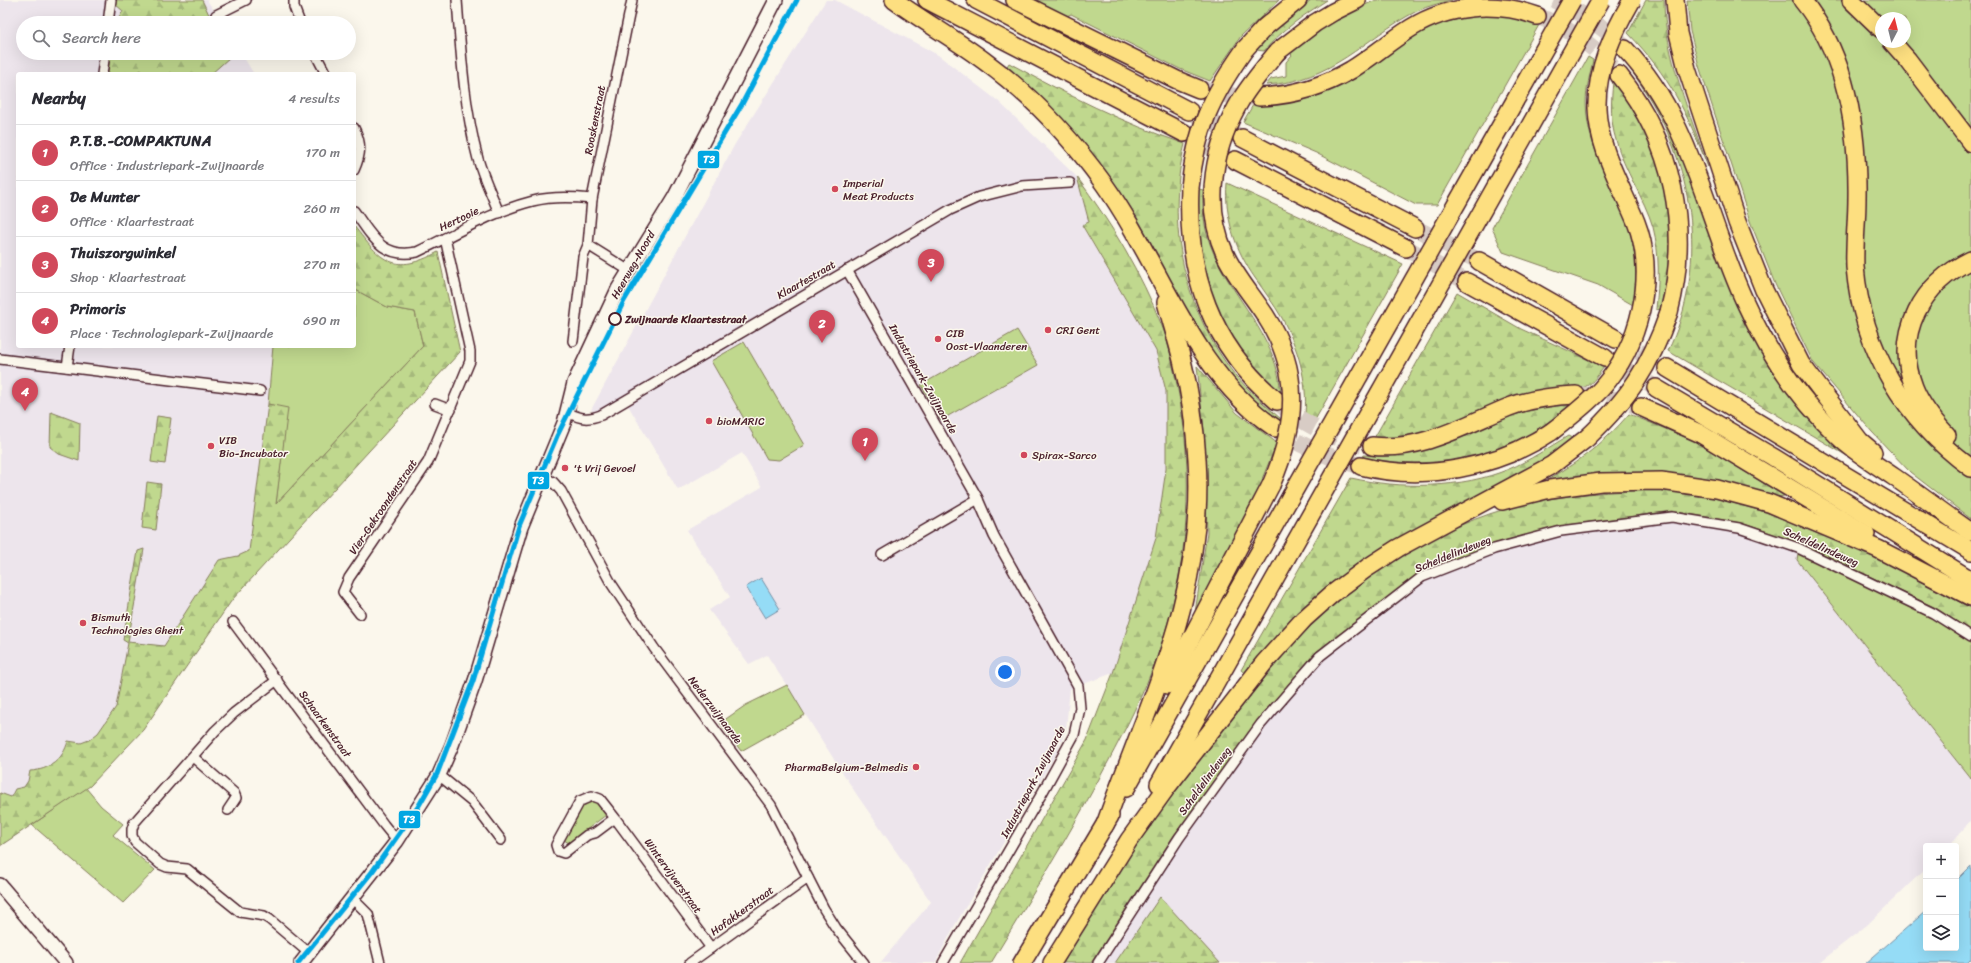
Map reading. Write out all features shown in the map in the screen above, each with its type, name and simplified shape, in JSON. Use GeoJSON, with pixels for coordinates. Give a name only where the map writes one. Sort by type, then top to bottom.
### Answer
{"type":"FeatureCollection","features":[{"type":"Feature","properties":{"kind":"highway"},"geometry":{"type":"LineString","coordinates":[[894,0],[987,63],[1033,101],[1058,127],[1080,152],[1123,212],[1204,356],[1221,379],[1241,401],[1275,428]]}},
{"type":"Feature","properties":{"kind":"highway"},"geometry":{"type":"LineString","coordinates":[[927,0],[1184,133]]}},
{"type":"Feature","properties":{"kind":"highway"},"geometry":{"type":"LineString","coordinates":[[976,0],[1189,110]]}},
{"type":"Feature","properties":{"kind":"highway"},"geometry":{"type":"LineString","coordinates":[[1015,0],[1177,80],[1199,89]]}},
{"type":"Feature","properties":{"kind":"highway"},"geometry":{"type":"LineString","coordinates":[[1277,401],[1263,389],[1244,368],[1228,346],[1214,322],[1203,297],[1195,271],[1190,243],[1188,216],[1193,158],[1200,128],[1212,100],[1246,49],[1265,27],[1298,0]]}},
{"type":"Feature","properties":{"kind":"highway"},"geometry":{"type":"LineString","coordinates":[[1127,761],[1271,485],[1285,450],[1290,431],[1292,412],[1289,372],[1276,334],[1226,255],[1216,225],[1213,193],[1218,152],[1233,114],[1243,96],[1277,52],[1315,23],[1357,0]]}},
{"type":"Feature","properties":{"kind":"highway"},"geometry":{"type":"LineString","coordinates":[[1022,963],[1104,825],[1572,0]]}},
{"type":"Feature","properties":{"kind":"highway"},"geometry":{"type":"LineString","coordinates":[[1052,963],[1129,840],[1600,0]]}},
{"type":"Feature","properties":{"kind":"highway"},"geometry":{"type":"LineString","coordinates":[[1361,466],[1398,472],[1427,472],[1456,469],[1512,453],[1551,432],[1577,412],[1602,388],[1615,370],[1630,342],[1642,305],[1645,272],[1641,240],[1637,224],[1605,149],[1597,109],[1597,90],[1607,50],[1615,30],[1632,0]]}},
{"type":"Feature","properties":{"kind":"highway"},"geometry":{"type":"LineString","coordinates":[[1802,0],[1819,26],[1832,50],[1850,104],[1857,167],[1854,239],[1855,267],[1858,293],[1864,320],[1886,373],[1901,398],[1917,419],[1936,439],[1971,468]]}},
{"type":"Feature","properties":{"kind":"highway"},"geometry":{"type":"LineString","coordinates":[[1851,0],[1875,23]]}},
{"type":"Feature","properties":{"kind":"highway"},"geometry":{"type":"LineString","coordinates":[[1675,1],[1678,33],[1687,69],[1738,222],[1764,290],[1788,340],[1801,364],[1860,441],[1925,499]]}},
{"type":"Feature","properties":{"kind":"highway"},"geometry":{"type":"LineString","coordinates":[[1259,97],[1279,96],[1299,92],[1323,84],[1351,70],[1411,28],[1447,12],[1479,7],[1499,7],[1523,11],[1537,16]]}},
{"type":"Feature","properties":{"kind":"highway"},"geometry":{"type":"LineString","coordinates":[[1897,48],[1918,71],[1971,143]]}},
{"type":"Feature","properties":{"kind":"highway"},"geometry":{"type":"LineString","coordinates":[[1626,49],[1652,81],[1678,127],[1734,277],[1763,338],[1781,369],[1804,400],[1840,438],[1971,532]]}},
{"type":"Feature","properties":{"kind":"highway"},"geometry":{"type":"LineString","coordinates":[[1129,840],[1167,787],[1264,663],[1304,619],[1332,594],[1367,568],[1398,548],[1552,465],[1587,438],[1625,398],[1642,373],[1656,346],[1668,312],[1677,275],[1679,231],[1674,188],[1668,166],[1651,126],[1628,87],[1619,75]]}},
{"type":"Feature","properties":{"kind":"highway"},"geometry":{"type":"LineString","coordinates":[[1242,138],[1415,228]]}},
{"type":"Feature","properties":{"kind":"highway"},"geometry":{"type":"LineString","coordinates":[[1235,160],[1406,248]]}},
{"type":"Feature","properties":{"kind":"highway"},"geometry":{"type":"LineString","coordinates":[[1971,260],[1954,268],[1927,292],[1917,310],[1911,328],[1908,346],[1909,367],[1913,386],[1922,404],[1954,442],[1971,456]]}},
{"type":"Feature","properties":{"kind":"highway"},"geometry":{"type":"LineString","coordinates":[[1479,261],[1616,339]]}},
{"type":"Feature","properties":{"kind":"highway"},"geometry":{"type":"LineString","coordinates":[[1104,825],[1127,761],[1167,660],[1178,624],[1193,554],[1196,518],[1197,459],[1190,395],[1160,280]]}},
{"type":"Feature","properties":{"kind":"highway"},"geometry":{"type":"LineString","coordinates":[[1467,282],[1604,358]]}},
{"type":"Feature","properties":{"kind":"highway"},"geometry":{"type":"LineString","coordinates":[[1667,368],[1971,551]]}},
{"type":"Feature","properties":{"kind":"highway"},"geometry":{"type":"LineString","coordinates":[[1656,388],[1773,457],[1971,580]]}},
{"type":"Feature","properties":{"kind":"highway"},"geometry":{"type":"LineString","coordinates":[[1372,446],[1402,445],[1428,439],[1528,401],[1576,395]]}},
{"type":"Feature","properties":{"kind":"highway"},"geometry":{"type":"LineString","coordinates":[[1641,407],[1699,433],[1971,597]]}},
{"type":"Feature","properties":{"kind":"highway"},"geometry":{"type":"LineString","coordinates":[[1452,519],[1512,497],[1550,489],[1601,482],[1661,481],[1717,489],[1769,503],[1878,549],[1971,597]]}},
{"type":"Feature","properties":{"kind":"street"},"geometry":{"type":"LineString","coordinates":[[109,16],[111,0]]}},
{"type":"Feature","properties":{"kind":"street"},"geometry":{"type":"LineString","coordinates":[[216,15],[246,0]]}},
{"type":"Feature","properties":{"kind":"street"},"geometry":{"type":"LineString","coordinates":[[294,0],[294,6],[298,16]]}},
{"type":"Feature","properties":{"kind":"street"},"geometry":{"type":"LineString","coordinates":[[457,0],[463,77],[469,120],[479,161],[499,213]]}},
{"type":"Feature","properties":{"kind":"street","name":"Rooskenstraat"},"geometry":{"type":"LineString","coordinates":[[573,341],[583,257],[588,245],[592,199],[632,0]]}},
{"type":"Feature","properties":{"kind":"street","name":"Heerweg-Noord"},"geometry":{"type":"LineString","coordinates":[[305,958],[397,841],[439,775],[452,745],[475,681],[514,546],[559,437],[574,383],[628,270],[674,198],[776,0]]}},
{"type":"Feature","properties":{"kind":"street"},"geometry":{"type":"LineString","coordinates":[[102,72],[104,60]]}},
{"type":"Feature","properties":{"kind":"street"},"geometry":{"type":"LineString","coordinates":[[319,60],[325,72]]}},
{"type":"Feature","properties":{"kind":"street"},"geometry":{"type":"LineString","coordinates":[[356,134],[360,146],[359,158],[356,165]]}},
{"type":"Feature","properties":{"kind":"street","name":"Klaartestraat"},"geometry":{"type":"LineString","coordinates":[[568,408],[569,413],[584,419],[590,419],[601,415],[950,210],[979,197],[1022,186],[1070,183]]}},
{"type":"Feature","properties":{"kind":"street","name":"Hertooie"},"geometry":{"type":"LineString","coordinates":[[356,214],[376,242],[387,250],[397,254],[417,252],[499,213],[533,201],[569,197],[592,199]]}},
{"type":"Feature","properties":{"kind":"street","name":"Vier-Gekroondenstraat"},"geometry":{"type":"LineString","coordinates":[[360,614],[343,592],[349,578],[428,462],[451,410],[470,361],[470,351],[445,238]]}},
{"type":"Feature","properties":{"kind":"street"},"geometry":{"type":"LineString","coordinates":[[588,245],[628,270]]}},
{"type":"Feature","properties":{"kind":"street","name":"Industriepark-Zwijnaarde"},"geometry":{"type":"LineString","coordinates":[[847,270],[978,499],[994,536],[1069,667],[1078,686],[1080,708],[1074,735],[1041,795],[943,963]]}},
{"type":"Feature","properties":{"kind":"street"},"geometry":{"type":"LineString","coordinates":[[67,367],[70,348]]}},
{"type":"Feature","properties":{"kind":"street"},"geometry":{"type":"LineString","coordinates":[[0,359],[260,391]]}},
{"type":"Feature","properties":{"kind":"street"},"geometry":{"type":"LineString","coordinates":[[435,404],[451,410]]}},
{"type":"Feature","properties":{"kind":"street","name":"Nederzwijnaarde"},"geometry":{"type":"LineString","coordinates":[[542,476],[553,482],[561,491],[611,582],[654,648],[770,805],[836,928],[864,963]]}},
{"type":"Feature","properties":{"kind":"street"},"geometry":{"type":"LineString","coordinates":[[882,554],[978,499]]}},
{"type":"Feature","properties":{"kind":"street","name":"Scheldelindeweg"},"geometry":{"type":"LineString","coordinates":[[1098,963],[1179,838],[1256,730],[1320,656],[1422,577],[1494,549],[1561,531],[1672,517],[1740,528],[1798,548],[1933,613],[1971,637]]}},
{"type":"Feature","properties":{"kind":"street","name":"Schaarkenstraat"},"geometry":{"type":"LineString","coordinates":[[233,622],[379,819],[397,841]]}},
{"type":"Feature","properties":{"kind":"street"},"geometry":{"type":"LineString","coordinates":[[277,680],[234,713],[215,731],[134,824],[132,836],[135,842],[160,864],[167,867],[187,869],[240,912],[258,914],[269,918],[305,958]]}},
{"type":"Feature","properties":{"kind":"street"},"geometry":{"type":"LineString","coordinates":[[193,757],[234,793],[236,798],[228,810]]}},
{"type":"Feature","properties":{"kind":"street"},"geometry":{"type":"LineString","coordinates":[[439,775],[472,802],[501,840]]}},
{"type":"Feature","properties":{"kind":"street","name":"Wintervijverstraat"},"geometry":{"type":"LineString","coordinates":[[615,818],[595,833],[587,835],[564,853],[558,851],[556,845],[580,801],[592,796],[600,799],[615,818],[711,948]]}},
{"type":"Feature","properties":{"kind":"street","name":"Hofakkerstraat"},"geometry":{"type":"LineString","coordinates":[[690,963],[808,878]]}},
{"type":"Feature","properties":{"kind":"street"},"geometry":{"type":"LineString","coordinates":[[0,885],[66,963]]}},
{"type":"Feature","properties":{"kind":"street"},"geometry":{"type":"LineString","coordinates":[[352,899],[368,914],[380,963]]}},
{"type":"Feature","properties":{"kind":"shaded area"},"geometry":{"type":"Polygon","coordinates":[[[0,0],[207,0],[217,16],[16,16],[16,60],[245,60],[253,72],[16,72],[16,348],[273,348],[268,404],[249,551],[238,557],[143,730],[90,786],[0,846],[0,0]]]}},
{"type":"Feature","properties":{"kind":"shaded area"},"geometry":{"type":"Polygon","coordinates":[[[826,0],[835,0],[938,55],[998,101],[1077,177],[1089,222],[1082,226],[1156,351],[1166,391],[1166,469],[1156,538],[1113,673],[1070,689],[1066,729],[1057,752],[955,925],[935,963],[880,963],[931,902],[857,795],[767,655],[749,664],[709,610],[730,597],[687,530],[762,487],[742,453],[678,490],[629,407],[621,401],[599,414],[591,410],[735,144],[826,0]]]}},
{"type":"Feature","properties":{"kind":"shaded area"},"geometry":{"type":"Polygon","coordinates":[[[1672,511],[1741,523],[1800,543],[1797,560],[1971,779],[1971,820],[1952,843],[1923,843],[1923,871],[1867,925],[1819,963],[1091,963],[1174,835],[1257,721],[1316,652],[1420,573],[1493,544],[1560,526],[1672,511]]]}},
{"type":"Feature","properties":{"kind":"green space"},"geometry":{"type":"Polygon","coordinates":[[[115,0],[202,0],[210,16],[120,16],[123,11],[115,4],[115,0]]]}},
{"type":"Feature","properties":{"kind":"green space"},"geometry":{"type":"Polygon","coordinates":[[[1036,0],[1279,0],[1241,36],[1210,81],[1180,69],[1071,14],[1067,16],[1036,0]]]}},
{"type":"Feature","properties":{"kind":"green space"},"geometry":{"type":"Polygon","coordinates":[[[1311,0],[1327,0],[1302,17],[1271,43],[1264,51],[1256,50],[1271,32],[1311,0]]]}},
{"type":"Feature","properties":{"kind":"green space"},"geometry":{"type":"Polygon","coordinates":[[[1376,0],[1452,0],[1417,11],[1346,57],[1311,76],[1290,82],[1266,85],[1271,79],[1286,76],[1286,62],[1292,55],[1290,53],[1310,37],[1331,23],[1376,0]]]}},
{"type":"Feature","properties":{"kind":"green space"},"geometry":{"type":"Polygon","coordinates":[[[1646,0],[1664,0],[1668,41],[1673,63],[1708,167],[1676,96],[1656,65],[1628,33],[1646,0]]]}},
{"type":"Feature","properties":{"kind":"green space"},"geometry":{"type":"Polygon","coordinates":[[[1687,0],[1971,0],[1971,519],[1910,472],[1872,432],[1813,362],[1775,284],[1750,221],[1699,66],[1690,31],[1687,0]]]}},
{"type":"Feature","properties":{"kind":"green space"},"geometry":{"type":"Polygon","coordinates":[[[1487,15],[1506,16],[1539,25],[1437,205],[1416,205],[1316,153],[1243,122],[1253,105],[1290,102],[1327,92],[1351,79],[1408,40],[1427,29],[1469,17],[1487,15]]]}},
{"type":"Feature","properties":{"kind":"green space"},"geometry":{"type":"Polygon","coordinates":[[[1620,55],[1646,85],[1671,130],[1738,306],[1866,467],[1668,351],[1681,320],[1688,287],[1692,254],[1691,221],[1686,188],[1677,156],[1664,125],[1645,91],[1620,55]]]}},
{"type":"Feature","properties":{"kind":"green space"},"geometry":{"type":"Polygon","coordinates":[[[1588,57],[1593,60],[1588,82],[1586,103],[1587,119],[1590,134],[1600,161],[1624,215],[1631,237],[1636,271],[1633,305],[1598,285],[1503,252],[1492,228],[1588,57]]]}},
{"type":"Feature","properties":{"kind":"green space"},"geometry":{"type":"Polygon","coordinates":[[[109,60],[227,60],[213,72],[142,72],[141,70],[138,72],[108,72],[109,60]]]}},
{"type":"Feature","properties":{"kind":"green space"},"geometry":{"type":"Polygon","coordinates":[[[1009,63],[1095,107],[1139,127],[1185,144],[1179,174],[1177,205],[1183,265],[1191,294],[1203,323],[1217,350],[1235,375],[1251,392],[1281,419],[1281,422],[1255,401],[1232,377],[1212,351],[1195,324],[1148,236],[1118,188],[1074,133],[1041,99],[1006,68],[1009,63]]]}},
{"type":"Feature","properties":{"kind":"green space"},"geometry":{"type":"Polygon","coordinates":[[[1613,82],[1631,107],[1645,134],[1656,162],[1664,190],[1668,220],[1669,250],[1666,280],[1660,310],[1656,309],[1658,268],[1657,248],[1653,227],[1645,205],[1624,162],[1616,140],[1612,111],[1613,82]]]}},
{"type":"Feature","properties":{"kind":"green space"},"geometry":{"type":"Polygon","coordinates":[[[1077,177],[1102,212],[1135,268],[1154,306],[1167,339],[1182,415],[1186,450],[1186,520],[1182,555],[1168,623],[1157,657],[1134,710],[1094,788],[1051,864],[991,963],[960,963],[1087,740],[1113,673],[1156,538],[1166,469],[1166,391],[1156,351],[1082,225],[1089,222],[1077,177]]]}},
{"type":"Feature","properties":{"kind":"green space"},"geometry":{"type":"Polygon","coordinates":[[[1227,183],[1403,264],[1315,420],[1305,414],[1305,389],[1301,365],[1288,329],[1276,308],[1248,268],[1237,245],[1227,208],[1227,183]]]}},
{"type":"Feature","properties":{"kind":"green space"},"geometry":{"type":"Polygon","coordinates":[[[1196,188],[1203,190],[1204,217],[1210,244],[1229,282],[1263,335],[1272,354],[1278,375],[1281,397],[1249,365],[1220,320],[1201,269],[1196,188]]]}},
{"type":"Feature","properties":{"kind":"green space"},"geometry":{"type":"Polygon","coordinates":[[[356,228],[372,248],[381,256],[399,264],[410,263],[423,259],[438,252],[460,352],[232,600],[143,730],[90,786],[0,846],[0,793],[11,797],[15,789],[24,787],[28,781],[30,771],[43,769],[59,759],[66,748],[68,741],[81,743],[89,740],[98,733],[116,707],[128,643],[123,640],[138,551],[144,549],[128,642],[164,646],[219,560],[238,556],[249,551],[268,404],[288,408],[276,504],[423,346],[415,312],[387,307],[356,290],[356,228]]]}},
{"type":"Feature","properties":{"kind":"green space"},"geometry":{"type":"Polygon","coordinates":[[[356,290],[387,307],[415,312],[423,346],[276,504],[287,409],[268,404],[273,348],[356,348],[356,290]]]}},
{"type":"Feature","properties":{"kind":"green space"},"geometry":{"type":"Polygon","coordinates":[[[1457,292],[1521,329],[1604,367],[1592,382],[1578,389],[1564,390],[1401,440],[1373,440],[1457,292]]]}},
{"type":"Feature","properties":{"kind":"green space"},"geometry":{"type":"Polygon","coordinates":[[[1017,330],[1038,365],[941,420],[921,385],[1017,330]]]}},
{"type":"Feature","properties":{"kind":"green space"},"geometry":{"type":"Polygon","coordinates":[[[744,342],[804,445],[779,460],[767,459],[711,361],[744,342]]]}},
{"type":"Feature","properties":{"kind":"green space"},"geometry":{"type":"Polygon","coordinates":[[[1197,366],[1237,413],[1277,443],[1262,479],[1266,482],[1193,626],[1207,533],[1204,431],[1197,366]]]}},
{"type":"Feature","properties":{"kind":"green space"},"geometry":{"type":"Polygon","coordinates":[[[1571,404],[1534,431],[1494,450],[1473,456],[1451,460],[1407,463],[1363,457],[1364,455],[1384,456],[1422,450],[1514,415],[1571,404]]]}},
{"type":"Feature","properties":{"kind":"green space"},"geometry":{"type":"Polygon","coordinates":[[[51,412],[80,423],[79,461],[59,454],[50,447],[51,412]]]}},
{"type":"Feature","properties":{"kind":"green space"},"geometry":{"type":"Polygon","coordinates":[[[1629,414],[1695,441],[1784,496],[1771,498],[1718,483],[1538,485],[1563,471],[1587,454],[1609,435],[1629,414]]]}},
{"type":"Feature","properties":{"kind":"green space"},"geometry":{"type":"Polygon","coordinates":[[[157,416],[171,418],[165,464],[151,462],[157,416]]]}},
{"type":"Feature","properties":{"kind":"green space"},"geometry":{"type":"Polygon","coordinates":[[[1568,436],[1574,439],[1529,471],[1393,544],[1247,675],[1241,670],[1351,478],[1390,484],[1451,484],[1491,476],[1509,469],[1568,436]]]}},
{"type":"Feature","properties":{"kind":"green space"},"geometry":{"type":"Polygon","coordinates":[[[147,482],[161,484],[156,530],[142,528],[147,482]]]}},
{"type":"Feature","properties":{"kind":"green space"},"geometry":{"type":"Polygon","coordinates":[[[1661,490],[1715,498],[1766,512],[1874,557],[1971,608],[1971,631],[1936,608],[1800,543],[1741,523],[1672,511],[1560,526],[1493,544],[1420,573],[1316,652],[1257,721],[1174,835],[1091,963],[1063,963],[1136,846],[1157,816],[1266,676],[1300,637],[1334,605],[1381,569],[1407,553],[1433,538],[1488,514],[1534,502],[1570,496],[1606,492],[1661,490]]]}},
{"type":"Feature","properties":{"kind":"green space"},"geometry":{"type":"Polygon","coordinates":[[[1800,543],[1936,608],[1971,631],[1971,779],[1797,560],[1800,543]]]}},
{"type":"Feature","properties":{"kind":"green space"},"geometry":{"type":"Polygon","coordinates":[[[787,685],[805,715],[741,751],[720,723],[746,705],[787,685]]]}},
{"type":"Feature","properties":{"kind":"green space"},"geometry":{"type":"Polygon","coordinates":[[[86,788],[101,806],[123,824],[113,835],[155,870],[123,903],[32,825],[86,788]]]}},
{"type":"Feature","properties":{"kind":"green space"},"geometry":{"type":"Polygon","coordinates":[[[596,801],[606,815],[569,843],[564,840],[579,810],[589,803],[596,801]]]}},
{"type":"Feature","properties":{"kind":"green space"},"geometry":{"type":"Polygon","coordinates":[[[1160,897],[1220,963],[1115,963],[1160,897]]]}},
{"type":"Feature","properties":{"kind":"water"},"geometry":{"type":"Polygon","coordinates":[[[761,578],[780,609],[765,618],[746,587],[761,578]]]}},
{"type":"Feature","properties":{"kind":"water"},"geometry":{"type":"Polygon","coordinates":[[[1971,866],[1971,959],[1967,963],[1866,963],[1923,914],[1923,951],[1959,951],[1959,878],[1971,866]]]}},
{"type":"Feature","properties":{"kind":"tunnel"},"geometry":{"type":"LineString","coordinates":[[1554,0],[1591,20],[1608,32],[1623,46]]}},
{"type":"Feature","properties":{"kind":"tunnel"},"geometry":{"type":"LineString","coordinates":[[1537,16],[1561,26],[1582,40],[1602,56],[1619,75]]}},
{"type":"Feature","properties":{"kind":"tunnel"},"geometry":{"type":"LineString","coordinates":[[1199,89],[1238,97],[1256,97]]}},
{"type":"Feature","properties":{"kind":"tunnel"},"geometry":{"type":"LineString","coordinates":[[1189,111],[1242,138]]}},
{"type":"Feature","properties":{"kind":"tunnel"},"geometry":{"type":"LineString","coordinates":[[1186,134],[1231,158]]}},
{"type":"Feature","properties":{"kind":"tunnel"},"geometry":{"type":"LineString","coordinates":[[1415,228],[1479,261]]}},
{"type":"Feature","properties":{"kind":"tunnel"},"geometry":{"type":"LineString","coordinates":[[1406,248],[1467,282]]}},
{"type":"Feature","properties":{"kind":"tunnel"},"geometry":{"type":"LineString","coordinates":[[1617,339],[1667,368]]}},
{"type":"Feature","properties":{"kind":"tunnel"},"geometry":{"type":"LineString","coordinates":[[1605,358],[1656,388]]}},
{"type":"Feature","properties":{"kind":"tunnel"},"geometry":{"type":"LineString","coordinates":[[1582,395],[1619,400],[1641,407]]}},
{"type":"Feature","properties":{"kind":"tunnel"},"geometry":{"type":"LineString","coordinates":[[1280,404],[1312,426],[1335,436],[1359,444],[1372,446]]}},
{"type":"Feature","properties":{"kind":"tunnel"},"geometry":{"type":"LineString","coordinates":[[1275,429],[1316,451],[1361,466]]}},
{"type":"Feature","properties":{"kind":"transit line","name":"T3"},"geometry":{"type":"LineString","coordinates":[[298,963],[372,872],[418,807],[437,774],[473,681],[519,526],[557,436],[624,301],[742,104],[797,0]]}},
{"type":"Feature","properties":{"kind":"place","name":"Imperial Meat Products"},"geometry":{"type":"Point","coordinates":[835,189]}},
{"type":"Feature","properties":{"kind":"place","name":"Thuiszorgwinkel"},"geometry":{"type":"Point","coordinates":[931,282]}},
{"type":"Feature","properties":{"kind":"place","name":"Zwijnaarde Klaartestraat"},"geometry":{"type":"Point","coordinates":[615,319]}},
{"type":"Feature","properties":{"kind":"place","name":"CRI Gent"},"geometry":{"type":"Point","coordinates":[1048,330]}},
{"type":"Feature","properties":{"kind":"place","name":"CIB Oost-Vlaanderen"},"geometry":{"type":"Point","coordinates":[938,339]}},
{"type":"Feature","properties":{"kind":"place","name":"De Munter"},"geometry":{"type":"Point","coordinates":[822,343]}},
{"type":"Feature","properties":{"kind":"place","name":"Primoris"},"geometry":{"type":"Point","coordinates":[25,411]}},
{"type":"Feature","properties":{"kind":"place","name":"bioMARIC"},"geometry":{"type":"Point","coordinates":[709,421]}},
{"type":"Feature","properties":{"kind":"place","name":"VIB Bio-Incubator"},"geometry":{"type":"Point","coordinates":[211,446]}},
{"type":"Feature","properties":{"kind":"place","name":"Spirax-Sarco"},"geometry":{"type":"Point","coordinates":[1024,455]}},
{"type":"Feature","properties":{"kind":"place","name":"P.T.B.-COMPAKTUNA"},"geometry":{"type":"Point","coordinates":[865,461]}},
{"type":"Feature","properties":{"kind":"place","name":"'t Vrij Gevoel"},"geometry":{"type":"Point","coordinates":[565,468]}},
{"type":"Feature","properties":{"kind":"place","name":"Bismuth Technologies Ghent"},"geometry":{"type":"Point","coordinates":[83,623]}},
{"type":"Feature","properties":{"kind":"place","name":"PharmaBelgium-Belmedis"},"geometry":{"type":"Point","coordinates":[916,767]}}]}
